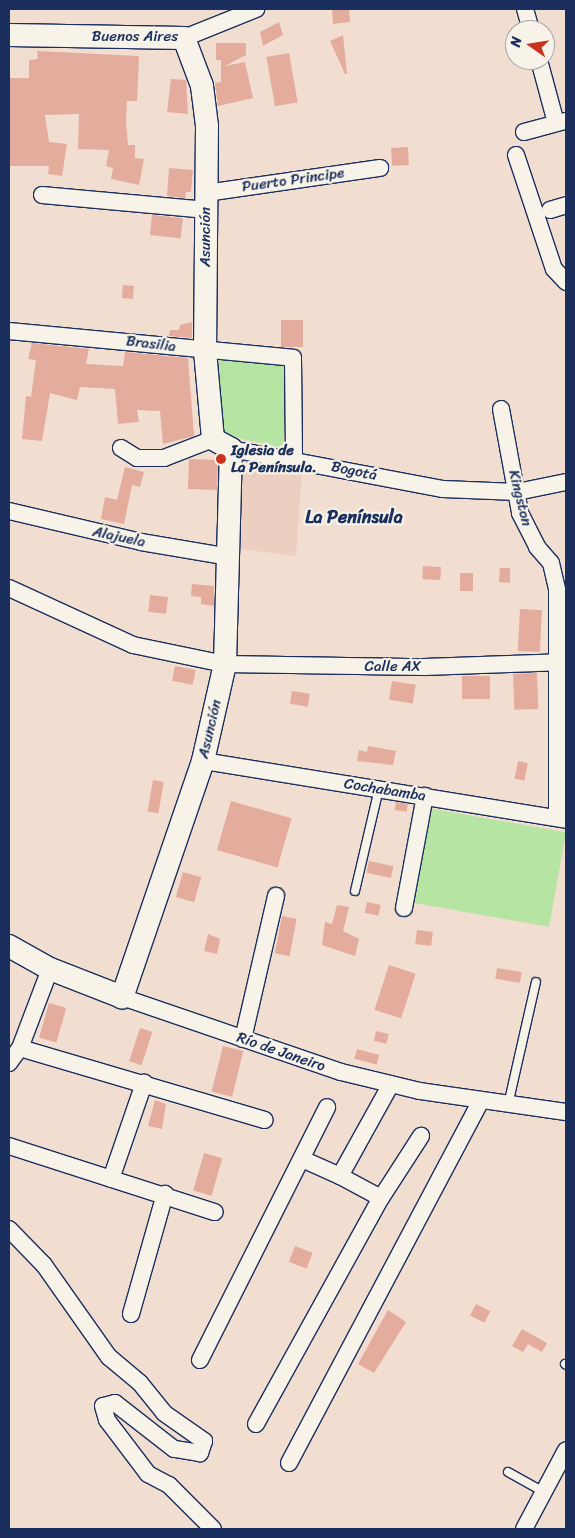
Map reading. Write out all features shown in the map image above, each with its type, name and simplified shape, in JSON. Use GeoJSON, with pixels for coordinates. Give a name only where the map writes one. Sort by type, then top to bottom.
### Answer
{"type":"FeatureCollection","features":[{"type":"Feature","properties":{"kind":"street","name":"Buenos Aires"},"geometry":{"type":"LineString","coordinates":[[9,35],[184,38],[256,9]]}},
{"type":"Feature","properties":{"kind":"street","name":"Asunción"},"geometry":{"type":"LineString","coordinates":[[122,997],[203,762],[225,664],[230,557],[222,444],[205,350],[208,126],[202,86],[184,38]]}},
{"type":"Feature","properties":{"kind":"street"},"geometry":{"type":"LineString","coordinates":[[524,132],[561,122],[543,70]]}},
{"type":"Feature","properties":{"kind":"street"},"geometry":{"type":"LineString","coordinates":[[516,155],[554,269],[566,282]]}},
{"type":"Feature","properties":{"kind":"street","name":"Puerto Principe"},"geometry":{"type":"LineString","coordinates":[[42,195],[206,202],[380,168]]}},
{"type":"Feature","properties":{"kind":"street"},"geometry":{"type":"LineString","coordinates":[[550,210],[566,205]]}},
{"type":"Feature","properties":{"kind":"street","name":"Brasilia"},"geometry":{"type":"LineString","coordinates":[[9,332],[293,358],[294,458]]}},
{"type":"Feature","properties":{"kind":"street","name":"Kingston"},"geometry":{"type":"LineString","coordinates":[[501,409],[517,492],[527,530],[551,563],[561,619],[563,661],[562,819]]}},
{"type":"Feature","properties":{"kind":"street","name":"Bogotá"},"geometry":{"type":"LineString","coordinates":[[121,448],[137,458],[164,458],[222,444],[443,489],[517,492],[566,482]]}},
{"type":"Feature","properties":{"kind":"street","name":"Alajuela"},"geometry":{"type":"LineString","coordinates":[[9,511],[141,542],[230,557]]}},
{"type":"Feature","properties":{"kind":"street"},"geometry":{"type":"LineString","coordinates":[[551,563],[566,571]]}},
{"type":"Feature","properties":{"kind":"street","name":"Calle AX"},"geometry":{"type":"LineString","coordinates":[[9,588],[132,645],[225,664],[424,667],[563,661]]}},
{"type":"Feature","properties":{"kind":"street","name":"Cochabamba"},"geometry":{"type":"LineString","coordinates":[[203,762],[562,819]]}},
{"type":"Feature","properties":{"kind":"street"},"geometry":{"type":"LineString","coordinates":[[404,908],[425,796]]}},
{"type":"Feature","properties":{"kind":"street"},"geometry":{"type":"LineString","coordinates":[[243,1039],[276,896]]}},
{"type":"Feature","properties":{"kind":"street","name":"Río de Janeiro"},"geometry":{"type":"LineString","coordinates":[[9,946],[50,969],[122,997],[243,1039],[391,1084],[481,1101],[566,1112]]}},
{"type":"Feature","properties":{"kind":"street"},"geometry":{"type":"LineString","coordinates":[[9,1063],[20,1048],[50,969]]}},
{"type":"Feature","properties":{"kind":"street"},"geometry":{"type":"LineString","coordinates":[[20,1048],[265,1120]]}},
{"type":"Feature","properties":{"kind":"street"},"geometry":{"type":"LineString","coordinates":[[112,1179],[144,1083]]}},
{"type":"Feature","properties":{"kind":"street"},"geometry":{"type":"LineString","coordinates":[[340,1176],[391,1084]]}},
{"type":"Feature","properties":{"kind":"street"},"geometry":{"type":"LineString","coordinates":[[289,1463],[481,1101]]}},
{"type":"Feature","properties":{"kind":"street"},"geometry":{"type":"LineString","coordinates":[[200,1360],[327,1107]]}},
{"type":"Feature","properties":{"kind":"street"},"geometry":{"type":"LineString","coordinates":[[256,1424],[381,1198],[421,1136]]}},
{"type":"Feature","properties":{"kind":"street"},"geometry":{"type":"LineString","coordinates":[[9,1146],[164,1194],[215,1212]]}},
{"type":"Feature","properties":{"kind":"street"},"geometry":{"type":"LineString","coordinates":[[302,1159],[340,1176],[381,1198]]}},
{"type":"Feature","properties":{"kind":"street"},"geometry":{"type":"LineString","coordinates":[[131,1314],[164,1194]]}},
{"type":"Feature","properties":{"kind":"street"},"geometry":{"type":"LineString","coordinates":[[9,1230],[44,1265],[109,1357],[140,1383],[164,1413],[204,1441],[200,1453],[174,1450],[115,1403],[103,1406],[107,1420],[148,1474],[169,1486],[213,1529]]}},
{"type":"Feature","properties":{"kind":"street"},"geometry":{"type":"LineString","coordinates":[[524,1529],[566,1450]]}},
{"type":"Feature","properties":{"kind":"lane"},"geometry":{"type":"LineString","coordinates":[[355,891],[379,789]]}},
{"type":"Feature","properties":{"kind":"lane"},"geometry":{"type":"LineString","coordinates":[[508,1104],[536,982]]}},
{"type":"Feature","properties":{"kind":"lane"},"geometry":{"type":"LineString","coordinates":[[508,1472],[544,1492]]}},
{"type":"Feature","properties":{"kind":"shaded area"},"geometry":{"type":"Polygon","coordinates":[[[242,458],[302,471],[296,556],[241,549],[242,458]]]}},
{"type":"Feature","properties":{"kind":"green space"},"geometry":{"type":"Polygon","coordinates":[[[213,356],[289,363],[283,448],[215,433],[213,356]]]}},
{"type":"Feature","properties":{"kind":"green space"},"geometry":{"type":"Polygon","coordinates":[[[428,808],[566,832],[549,927],[411,903],[428,808]]]}},
{"type":"Feature","properties":{"kind":"building"},"geometry":{"type":"Polygon","coordinates":[[[332,9],[349,9],[350,22],[333,24],[332,9]]]}},
{"type":"Feature","properties":{"kind":"building"},"geometry":{"type":"Polygon","coordinates":[[[279,22],[283,35],[263,46],[260,32],[279,22]]]}},
{"type":"Feature","properties":{"kind":"building"},"geometry":{"type":"Polygon","coordinates":[[[343,35],[347,74],[345,74],[330,41],[343,35]]]}},
{"type":"Feature","properties":{"kind":"building"},"geometry":{"type":"Polygon","coordinates":[[[216,43],[246,43],[246,55],[225,66],[245,62],[253,98],[218,106],[215,83],[221,82],[221,60],[216,60],[216,43]]]}},
{"type":"Feature","properties":{"kind":"building"},"geometry":{"type":"Polygon","coordinates":[[[37,51],[139,56],[137,101],[127,101],[126,122],[128,145],[135,145],[135,158],[144,159],[139,185],[111,179],[113,168],[106,166],[109,150],[78,149],[79,114],[45,115],[49,142],[67,144],[62,176],[48,174],[49,166],[9,166],[9,78],[29,78],[29,60],[38,59],[37,51]]]}},
{"type":"Feature","properties":{"kind":"building"},"geometry":{"type":"Polygon","coordinates":[[[289,53],[298,102],[275,106],[266,57],[289,53]]]}},
{"type":"Feature","properties":{"kind":"building"},"geometry":{"type":"Polygon","coordinates":[[[171,79],[186,80],[188,114],[167,112],[171,79]]]}},
{"type":"Feature","properties":{"kind":"building"},"geometry":{"type":"Polygon","coordinates":[[[408,147],[409,165],[392,166],[391,148],[408,147]]]}},
{"type":"Feature","properties":{"kind":"building"},"geometry":{"type":"Polygon","coordinates":[[[169,168],[193,170],[191,192],[186,192],[185,198],[167,196],[169,168]]]}},
{"type":"Feature","properties":{"kind":"building"},"geometry":{"type":"Polygon","coordinates":[[[152,215],[183,218],[181,238],[150,235],[152,215]]]}},
{"type":"Feature","properties":{"kind":"building"},"geometry":{"type":"Polygon","coordinates":[[[123,285],[134,286],[133,299],[122,298],[123,285]]]}},
{"type":"Feature","properties":{"kind":"building"},"geometry":{"type":"Polygon","coordinates":[[[281,320],[303,320],[303,347],[281,347],[281,320]]]}},
{"type":"Feature","properties":{"kind":"building"},"geometry":{"type":"Polygon","coordinates":[[[192,322],[192,338],[169,336],[170,330],[179,330],[180,325],[192,322]]]}},
{"type":"Feature","properties":{"kind":"building"},"geometry":{"type":"Polygon","coordinates":[[[32,343],[89,349],[86,364],[123,366],[125,352],[188,358],[194,436],[163,444],[160,411],[137,410],[139,422],[118,424],[115,389],[80,387],[77,400],[50,393],[42,441],[22,439],[26,396],[31,397],[36,360],[28,359],[32,343]]]}},
{"type":"Feature","properties":{"kind":"building"},"geometry":{"type":"Polygon","coordinates":[[[189,459],[218,460],[217,490],[188,489],[189,459]]]}},
{"type":"Feature","properties":{"kind":"building"},"geometry":{"type":"Polygon","coordinates":[[[125,467],[144,472],[140,487],[132,485],[124,524],[101,519],[105,497],[117,500],[125,467]]]}},
{"type":"Feature","properties":{"kind":"building"},"geometry":{"type":"Polygon","coordinates":[[[423,566],[441,567],[440,580],[422,579],[423,566]]]}},
{"type":"Feature","properties":{"kind":"building"},"geometry":{"type":"Polygon","coordinates":[[[500,568],[510,568],[510,583],[499,582],[500,568]]]}},
{"type":"Feature","properties":{"kind":"building"},"geometry":{"type":"Polygon","coordinates":[[[460,573],[473,573],[473,591],[460,591],[460,573]]]}},
{"type":"Feature","properties":{"kind":"building"},"geometry":{"type":"Polygon","coordinates":[[[192,584],[214,586],[214,606],[201,604],[201,597],[191,596],[192,584]]]}},
{"type":"Feature","properties":{"kind":"building"},"geometry":{"type":"Polygon","coordinates":[[[150,595],[168,597],[166,614],[148,612],[150,595]]]}},
{"type":"Feature","properties":{"kind":"building"},"geometry":{"type":"Polygon","coordinates":[[[520,609],[542,610],[540,652],[518,651],[520,609]]]}},
{"type":"Feature","properties":{"kind":"building"},"geometry":{"type":"Polygon","coordinates":[[[175,666],[196,670],[193,685],[172,681],[175,666]]]}},
{"type":"Feature","properties":{"kind":"building"},"geometry":{"type":"Polygon","coordinates":[[[537,673],[538,709],[514,710],[513,674],[537,673]]]}},
{"type":"Feature","properties":{"kind":"building"},"geometry":{"type":"Polygon","coordinates":[[[462,676],[490,676],[490,699],[462,699],[462,676]]]}},
{"type":"Feature","properties":{"kind":"building"},"geometry":{"type":"Polygon","coordinates":[[[392,681],[416,685],[413,704],[389,700],[392,681]]]}},
{"type":"Feature","properties":{"kind":"building"},"geometry":{"type":"Polygon","coordinates":[[[292,691],[310,694],[308,707],[290,704],[292,691]]]}},
{"type":"Feature","properties":{"kind":"building"},"geometry":{"type":"Polygon","coordinates":[[[368,746],[396,751],[393,765],[357,761],[359,750],[367,752],[368,746]]]}},
{"type":"Feature","properties":{"kind":"building"},"geometry":{"type":"Polygon","coordinates":[[[518,761],[528,763],[524,781],[515,779],[518,761]]]}},
{"type":"Feature","properties":{"kind":"building"},"geometry":{"type":"Polygon","coordinates":[[[153,780],[164,782],[158,813],[147,812],[153,780]]]}},
{"type":"Feature","properties":{"kind":"building"},"geometry":{"type":"Polygon","coordinates":[[[231,801],[292,818],[278,867],[217,850],[231,801]]]}},
{"type":"Feature","properties":{"kind":"building"},"geometry":{"type":"Polygon","coordinates":[[[396,802],[408,804],[407,812],[395,810],[396,802]]]}},
{"type":"Feature","properties":{"kind":"building"},"geometry":{"type":"Polygon","coordinates":[[[369,861],[393,866],[391,878],[367,873],[369,861]]]}},
{"type":"Feature","properties":{"kind":"building"},"geometry":{"type":"Polygon","coordinates":[[[183,872],[201,877],[194,902],[176,897],[183,872]]]}},
{"type":"Feature","properties":{"kind":"building"},"geometry":{"type":"Polygon","coordinates":[[[367,902],[381,905],[378,916],[365,913],[367,902]]]}},
{"type":"Feature","properties":{"kind":"building"},"geometry":{"type":"Polygon","coordinates":[[[337,905],[349,907],[343,931],[359,939],[355,956],[322,945],[325,922],[332,924],[337,905]]]}},
{"type":"Feature","properties":{"kind":"building"},"geometry":{"type":"Polygon","coordinates":[[[282,916],[297,919],[289,956],[275,953],[282,916]]]}},
{"type":"Feature","properties":{"kind":"building"},"geometry":{"type":"Polygon","coordinates":[[[417,930],[433,932],[431,946],[415,944],[417,930]]]}},
{"type":"Feature","properties":{"kind":"building"},"geometry":{"type":"Polygon","coordinates":[[[208,934],[220,939],[217,954],[204,951],[208,934]]]}},
{"type":"Feature","properties":{"kind":"building"},"geometry":{"type":"Polygon","coordinates":[[[389,965],[416,974],[401,1018],[374,1010],[389,965]]]}},
{"type":"Feature","properties":{"kind":"building"},"geometry":{"type":"Polygon","coordinates":[[[497,968],[522,972],[520,983],[495,979],[497,968]]]}},
{"type":"Feature","properties":{"kind":"building"},"geometry":{"type":"Polygon","coordinates":[[[49,1003],[66,1008],[56,1043],[39,1038],[49,1003]]]}},
{"type":"Feature","properties":{"kind":"building"},"geometry":{"type":"Polygon","coordinates":[[[140,1028],[152,1032],[142,1065],[129,1061],[140,1028]]]}},
{"type":"Feature","properties":{"kind":"building"},"geometry":{"type":"Polygon","coordinates":[[[376,1031],[389,1034],[386,1044],[374,1041],[376,1031]]]}},
{"type":"Feature","properties":{"kind":"building"},"geometry":{"type":"Polygon","coordinates":[[[223,1046],[243,1051],[232,1097],[212,1092],[223,1046]]]}},
{"type":"Feature","properties":{"kind":"building"},"geometry":{"type":"Polygon","coordinates":[[[357,1049],[379,1055],[377,1065],[354,1059],[357,1049]]]}},
{"type":"Feature","properties":{"kind":"building"},"geometry":{"type":"Polygon","coordinates":[[[155,1100],[166,1104],[162,1129],[148,1126],[155,1100]]]}},
{"type":"Feature","properties":{"kind":"building"},"geometry":{"type":"Polygon","coordinates":[[[204,1153],[222,1158],[212,1196],[193,1190],[204,1153]]]}},
{"type":"Feature","properties":{"kind":"building"},"geometry":{"type":"Polygon","coordinates":[[[295,1246],[313,1253],[307,1269],[289,1262],[295,1246]]]}},
{"type":"Feature","properties":{"kind":"building"},"geometry":{"type":"Polygon","coordinates":[[[476,1304],[490,1311],[484,1323],[470,1316],[476,1304]]]}},
{"type":"Feature","properties":{"kind":"building"},"geometry":{"type":"Polygon","coordinates":[[[388,1310],[406,1322],[374,1373],[358,1364],[388,1310]]]}},
{"type":"Feature","properties":{"kind":"building"},"geometry":{"type":"Polygon","coordinates":[[[522,1329],[547,1343],[542,1352],[528,1344],[523,1352],[512,1346],[522,1329]]]}},
{"type":"Feature","properties":{"kind":"place","name":"Iglesia de La Península."},"geometry":{"type":"Point","coordinates":[221,459]}},
{"type":"Feature","properties":{"kind":"district","name":"La Península"},"geometry":{"type":"Point","coordinates":[354,517]}}]}
